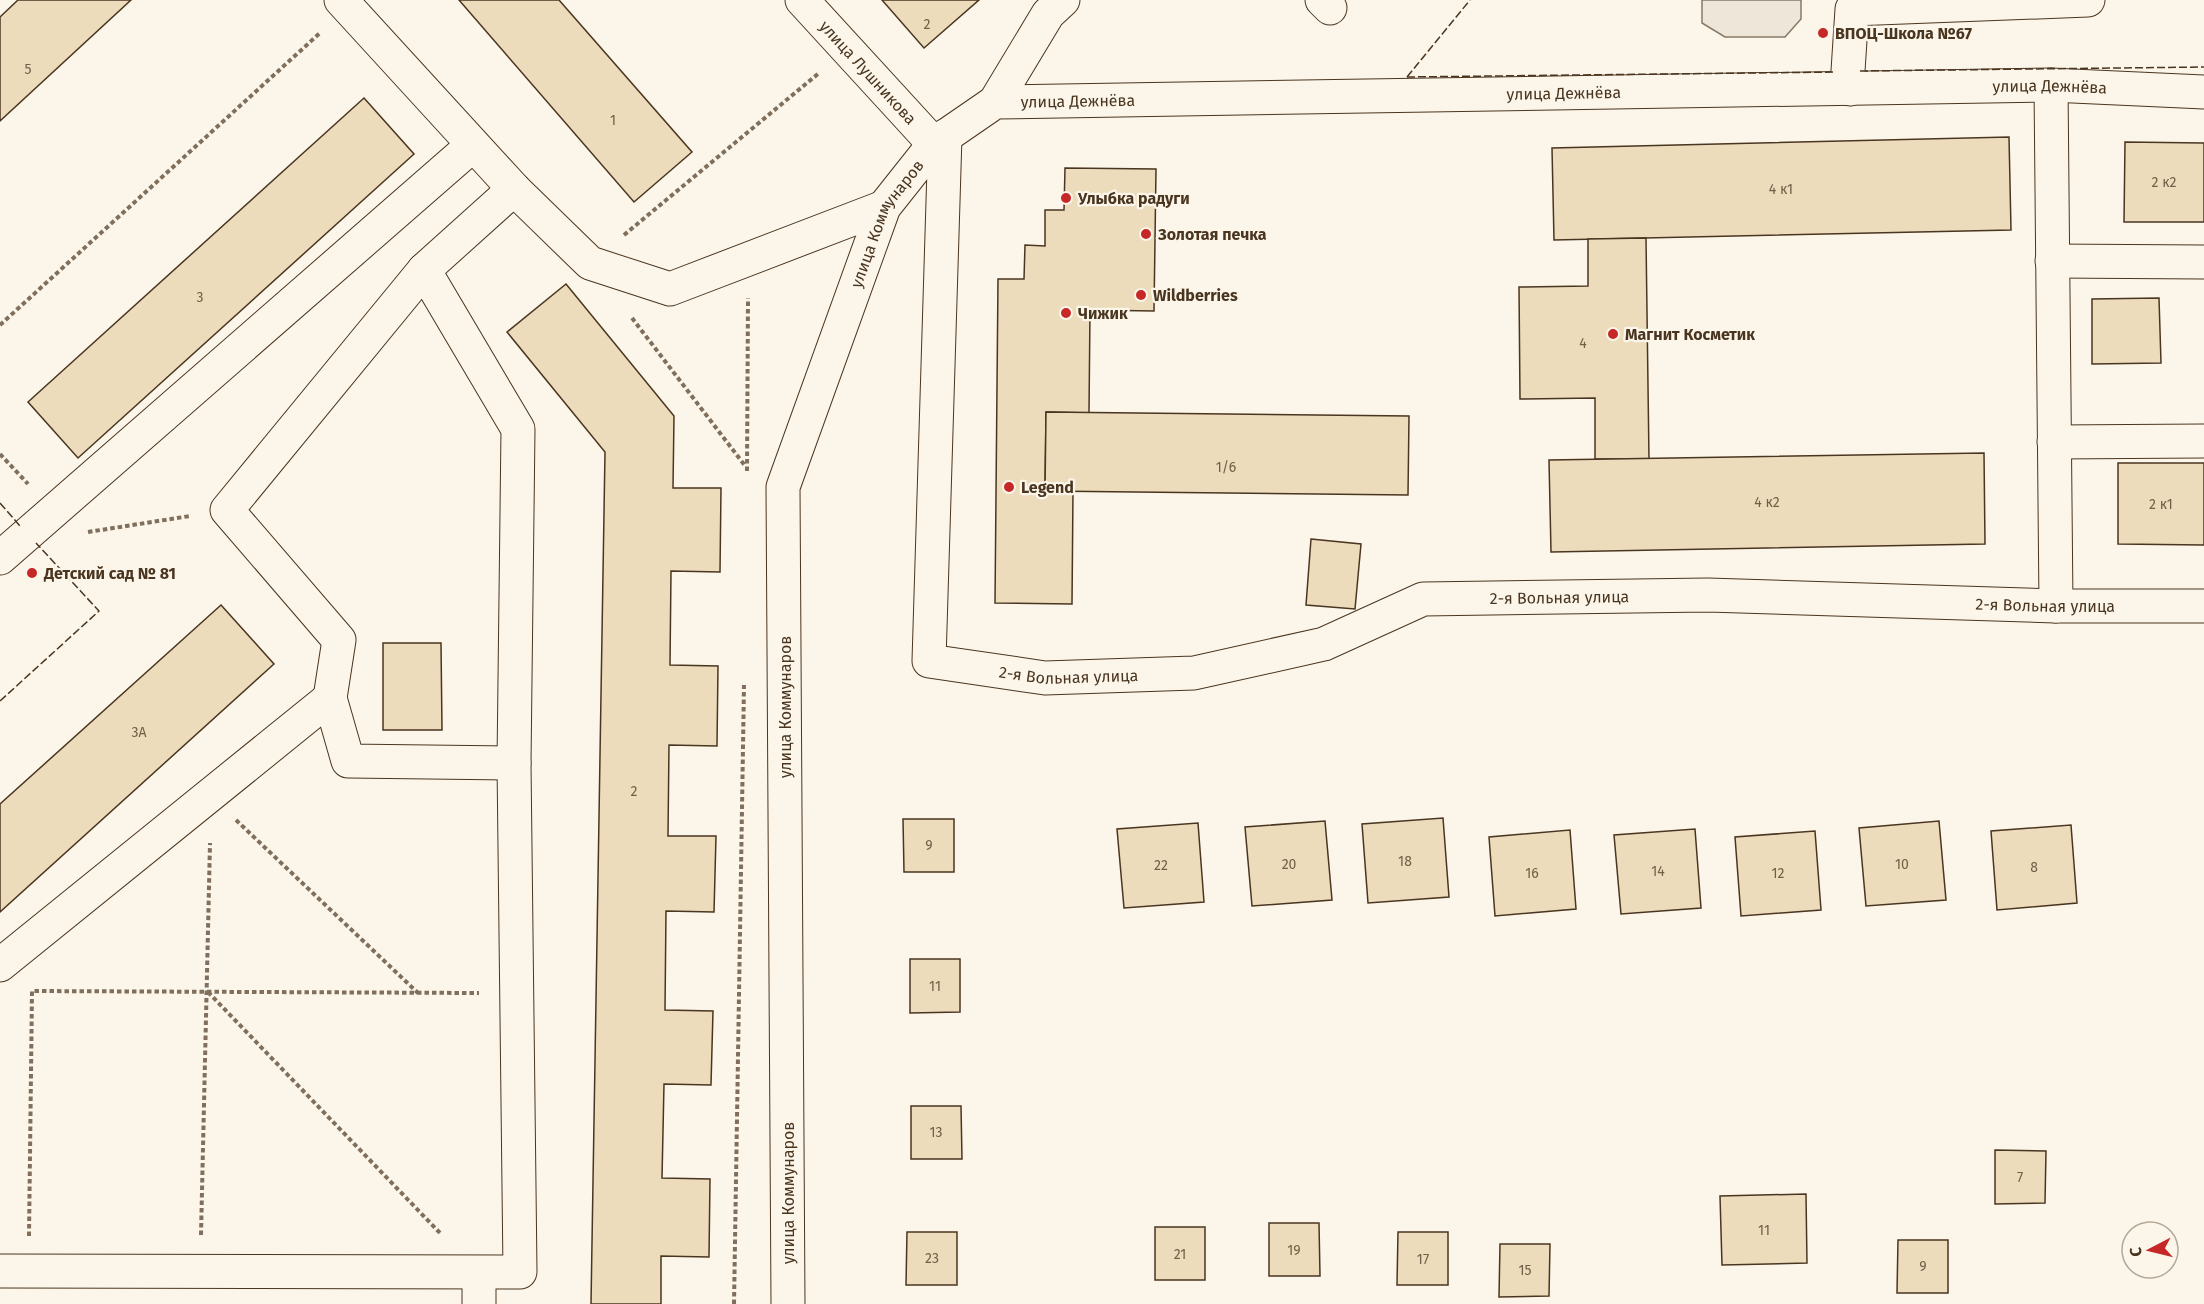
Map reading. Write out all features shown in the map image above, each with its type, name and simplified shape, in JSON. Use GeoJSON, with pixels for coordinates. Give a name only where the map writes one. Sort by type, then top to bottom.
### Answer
{"type":"FeatureCollection","features":[{"type":"Feature","properties":{"kind":"street","name":"улица Лушникова"},"geometry":{"type":"LineString","coordinates":[[802,0],[847,49],[940,140]]}},
{"type":"Feature","properties":{"kind":"street"},"geometry":{"type":"LineString","coordinates":[[995,102],[1048,14],[1063,0]]}},
{"type":"Feature","properties":{"kind":"street"},"geometry":{"type":"LineString","coordinates":[[1850,89],[1848,71],[1852,9],[2088,0]]}},
{"type":"Feature","properties":{"kind":"street"},"geometry":{"type":"LineString","coordinates":[[345,4],[514,189],[590,263],[670,289],[884,207]]}},
{"type":"Feature","properties":{"kind":"street"},"geometry":{"type":"LineString","coordinates":[[2051,85],[2056,606]]}},
{"type":"Feature","properties":{"kind":"street","name":"улица Дежнёва"},"geometry":{"type":"LineString","coordinates":[[940,140],[995,102],[2051,85],[2204,92]]}},
{"type":"Feature","properties":{"kind":"street","name":"улица Коммунаров"},"geometry":{"type":"LineString","coordinates":[[788,1304],[783,487],[884,207],[940,140]]}},
{"type":"Feature","properties":{"kind":"street","name":"2-я Вольная улица"},"geometry":{"type":"LineString","coordinates":[[940,140],[929,660],[1045,678],[1194,673],[1324,644],[1423,599],[1708,595],[2056,606],[2204,606]]}},
{"type":"Feature","properties":{"kind":"street"},"geometry":{"type":"LineString","coordinates":[[0,558],[55,513],[473,145]]}},
{"type":"Feature","properties":{"kind":"street"},"geometry":{"type":"LineString","coordinates":[[514,189],[424,270],[227,510],[339,640],[330,698],[348,761],[514,763]]}},
{"type":"Feature","properties":{"kind":"street"},"geometry":{"type":"LineString","coordinates":[[2052,261],[2204,262]]}},
{"type":"Feature","properties":{"kind":"street"},"geometry":{"type":"LineString","coordinates":[[14,1271],[200,1271],[478,1288],[520,1272],[519,993],[514,763],[518,429],[424,270]]}},
{"type":"Feature","properties":{"kind":"street"},"geometry":{"type":"LineString","coordinates":[[2054,442],[2204,441]]}},
{"type":"Feature","properties":{"kind":"street"},"geometry":{"type":"LineString","coordinates":[[0,965],[330,698]]}},
{"type":"Feature","properties":{"kind":"path"},"geometry":{"type":"LineString","coordinates":[[0,325],[345,4]]}},
{"type":"Feature","properties":{"kind":"path"},"geometry":{"type":"LineString","coordinates":[[590,263],[847,49]]}},
{"type":"Feature","properties":{"kind":"path"},"geometry":{"type":"LineString","coordinates":[[747,480],[748,258]]}},
{"type":"Feature","properties":{"kind":"path"},"geometry":{"type":"LineString","coordinates":[[626,310],[747,468],[783,487]]}},
{"type":"Feature","properties":{"kind":"path"},"geometry":{"type":"LineString","coordinates":[[734,1304],[744,683]]}},
{"type":"Feature","properties":{"kind":"path"},"geometry":{"type":"LineString","coordinates":[[200,1271],[211,796]]}},
{"type":"Feature","properties":{"kind":"path"},"geometry":{"type":"LineString","coordinates":[[211,796],[418,993]]}},
{"type":"Feature","properties":{"kind":"path"},"geometry":{"type":"LineString","coordinates":[[14,1271],[32,991],[519,993]]}},
{"type":"Feature","properties":{"kind":"path"},"geometry":{"type":"LineString","coordinates":[[208,992],[478,1288]]}},
{"type":"Feature","properties":{"kind":"shaded area"},"geometry":{"type":"Polygon","coordinates":[[[1702,0],[1801,0],[1801,19],[1785,37],[1725,37],[1702,23],[1702,0]]]}},
{"type":"Feature","properties":{"kind":"building"},"geometry":{"type":"Polygon","coordinates":[[[18,0],[131,0],[0,121],[0,17],[18,0]]]}},
{"type":"Feature","properties":{"kind":"building"},"geometry":{"type":"Polygon","coordinates":[[[459,0],[559,0],[692,152],[634,202],[459,0]]]}},
{"type":"Feature","properties":{"kind":"building"},"geometry":{"type":"Polygon","coordinates":[[[882,0],[979,0],[924,48],[882,0]]]}},
{"type":"Feature","properties":{"kind":"building"},"geometry":{"type":"Polygon","coordinates":[[[364,98],[414,154],[78,458],[28,402],[364,98]]]}},
{"type":"Feature","properties":{"kind":"building"},"geometry":{"type":"Polygon","coordinates":[[[2009,137],[2011,230],[1554,240],[1552,148],[2009,137]]]}},
{"type":"Feature","properties":{"kind":"building"},"geometry":{"type":"Polygon","coordinates":[[[2125,142],[2204,143],[2204,222],[2124,222],[2125,142]]]}},
{"type":"Feature","properties":{"kind":"building"},"geometry":{"type":"Polygon","coordinates":[[[1065,168],[1156,169],[1154,311],[1090,310],[1089,413],[1046,412],[1045,491],[1073,491],[1072,604],[995,603],[998,279],[1024,279],[1025,245],[1045,246],[1045,210],[1064,210],[1065,168]]]}},
{"type":"Feature","properties":{"kind":"building"},"geometry":{"type":"Polygon","coordinates":[[[1646,238],[1649,459],[1595,459],[1595,398],[1520,399],[1519,287],[1588,286],[1588,239],[1646,238]]]}},
{"type":"Feature","properties":{"kind":"building"},"geometry":{"type":"Polygon","coordinates":[[[566,284],[674,416],[673,488],[721,488],[720,572],[671,571],[670,665],[718,666],[717,746],[669,745],[668,836],[716,836],[714,912],[666,911],[665,1010],[713,1011],[711,1085],[664,1084],[662,1178],[710,1179],[709,1257],[661,1256],[661,1304],[591,1304],[605,452],[507,332],[566,284]]]}},
{"type":"Feature","properties":{"kind":"building"},"geometry":{"type":"Polygon","coordinates":[[[2159,298],[2161,363],[2092,364],[2092,299],[2159,298]]]}},
{"type":"Feature","properties":{"kind":"building"},"geometry":{"type":"Polygon","coordinates":[[[1046,412],[1409,416],[1408,495],[1045,491],[1046,412]]]}},
{"type":"Feature","properties":{"kind":"building"},"geometry":{"type":"Polygon","coordinates":[[[1984,453],[1985,544],[1551,552],[1549,460],[1984,453]]]}},
{"type":"Feature","properties":{"kind":"building"},"geometry":{"type":"Polygon","coordinates":[[[2118,463],[2204,463],[2204,545],[2118,544],[2118,463]]]}},
{"type":"Feature","properties":{"kind":"building"},"geometry":{"type":"Polygon","coordinates":[[[1311,539],[1361,544],[1355,609],[1306,605],[1311,539]]]}},
{"type":"Feature","properties":{"kind":"building"},"geometry":{"type":"Polygon","coordinates":[[[221,605],[274,664],[0,912],[0,804],[221,605]]]}},
{"type":"Feature","properties":{"kind":"building"},"geometry":{"type":"Polygon","coordinates":[[[383,643],[441,643],[442,730],[383,730],[383,643]]]}},
{"type":"Feature","properties":{"kind":"building"},"geometry":{"type":"Polygon","coordinates":[[[1443,818],[1449,897],[1368,903],[1362,824],[1443,818]]]}},
{"type":"Feature","properties":{"kind":"building"},"geometry":{"type":"Polygon","coordinates":[[[903,819],[954,819],[954,872],[904,872],[903,819]]]}},
{"type":"Feature","properties":{"kind":"building"},"geometry":{"type":"Polygon","coordinates":[[[1325,821],[1332,900],[1252,906],[1245,827],[1325,821]]]}},
{"type":"Feature","properties":{"kind":"building"},"geometry":{"type":"Polygon","coordinates":[[[1939,821],[1946,900],[1866,906],[1859,828],[1939,821]]]}},
{"type":"Feature","properties":{"kind":"building"},"geometry":{"type":"Polygon","coordinates":[[[1198,823],[1204,902],[1124,908],[1117,829],[1198,823]]]}},
{"type":"Feature","properties":{"kind":"building"},"geometry":{"type":"Polygon","coordinates":[[[2071,825],[2077,903],[1997,910],[1991,831],[2071,825]]]}},
{"type":"Feature","properties":{"kind":"building"},"geometry":{"type":"Polygon","coordinates":[[[1695,829],[1701,908],[1621,914],[1614,835],[1695,829]]]}},
{"type":"Feature","properties":{"kind":"building"},"geometry":{"type":"Polygon","coordinates":[[[1570,830],[1576,909],[1495,916],[1489,837],[1570,830]]]}},
{"type":"Feature","properties":{"kind":"building"},"geometry":{"type":"Polygon","coordinates":[[[1815,831],[1821,910],[1741,916],[1735,837],[1815,831]]]}},
{"type":"Feature","properties":{"kind":"building"},"geometry":{"type":"Polygon","coordinates":[[[910,959],[960,959],[960,1012],[910,1013],[910,959]]]}},
{"type":"Feature","properties":{"kind":"building"},"geometry":{"type":"Polygon","coordinates":[[[911,1106],[961,1106],[962,1159],[911,1159],[911,1106]]]}},
{"type":"Feature","properties":{"kind":"building"},"geometry":{"type":"Polygon","coordinates":[[[1995,1150],[2046,1151],[2045,1203],[1995,1204],[1995,1150]]]}},
{"type":"Feature","properties":{"kind":"building"},"geometry":{"type":"Polygon","coordinates":[[[1806,1194],[1807,1263],[1722,1265],[1720,1196],[1806,1194]]]}},
{"type":"Feature","properties":{"kind":"building"},"geometry":{"type":"Polygon","coordinates":[[[1269,1223],[1319,1223],[1320,1276],[1269,1276],[1269,1223]]]}},
{"type":"Feature","properties":{"kind":"building"},"geometry":{"type":"Polygon","coordinates":[[[1155,1227],[1205,1227],[1205,1280],[1155,1280],[1155,1227]]]}},
{"type":"Feature","properties":{"kind":"building"},"geometry":{"type":"Polygon","coordinates":[[[907,1232],[957,1232],[957,1285],[906,1285],[907,1232]]]}},
{"type":"Feature","properties":{"kind":"building"},"geometry":{"type":"Polygon","coordinates":[[[1398,1232],[1448,1232],[1448,1285],[1397,1285],[1398,1232]]]}},
{"type":"Feature","properties":{"kind":"building"},"geometry":{"type":"Polygon","coordinates":[[[1898,1240],[1948,1240],[1948,1293],[1897,1293],[1898,1240]]]}},
{"type":"Feature","properties":{"kind":"building"},"geometry":{"type":"Polygon","coordinates":[[[1500,1244],[1550,1244],[1549,1296],[1499,1297],[1500,1244]]]}},
{"type":"Feature","properties":{"kind":"fence"},"geometry":{"type":"LineString","coordinates":[[1407,77],[1470,0]]}},
{"type":"Feature","properties":{"kind":"fence"},"geometry":{"type":"LineString","coordinates":[[1860,71],[2204,67]]}},
{"type":"Feature","properties":{"kind":"fence"},"geometry":{"type":"LineString","coordinates":[[1407,77],[1836,72]]}},
{"type":"Feature","properties":{"kind":"fence"},"geometry":{"type":"LineString","coordinates":[[0,503],[20,526]]}},
{"type":"Feature","properties":{"kind":"fence"},"geometry":{"type":"LineString","coordinates":[[0,701],[99,611],[36,543]]}},
{"type":"Feature","properties":{"kind":"place","name":"ВПОЦ-Школа №67"},"geometry":{"type":"Point","coordinates":[1823,33]}},
{"type":"Feature","properties":{"kind":"place","name":"Улыбка радуги"},"geometry":{"type":"Point","coordinates":[1066,198]}},
{"type":"Feature","properties":{"kind":"place","name":"Золотая печка"},"geometry":{"type":"Point","coordinates":[1146,234]}},
{"type":"Feature","properties":{"kind":"place","name":"Wildberries"},"geometry":{"type":"Point","coordinates":[1141,295]}},
{"type":"Feature","properties":{"kind":"place","name":"Чижик"},"geometry":{"type":"Point","coordinates":[1066,313]}},
{"type":"Feature","properties":{"kind":"place","name":"Магнит Косметик"},"geometry":{"type":"Point","coordinates":[1613,334]}},
{"type":"Feature","properties":{"kind":"place","name":"Legend"},"geometry":{"type":"Point","coordinates":[1009,487]}},
{"type":"Feature","properties":{"kind":"place","name":"Детский сад № 81"},"geometry":{"type":"Point","coordinates":[32,573]}}]}
